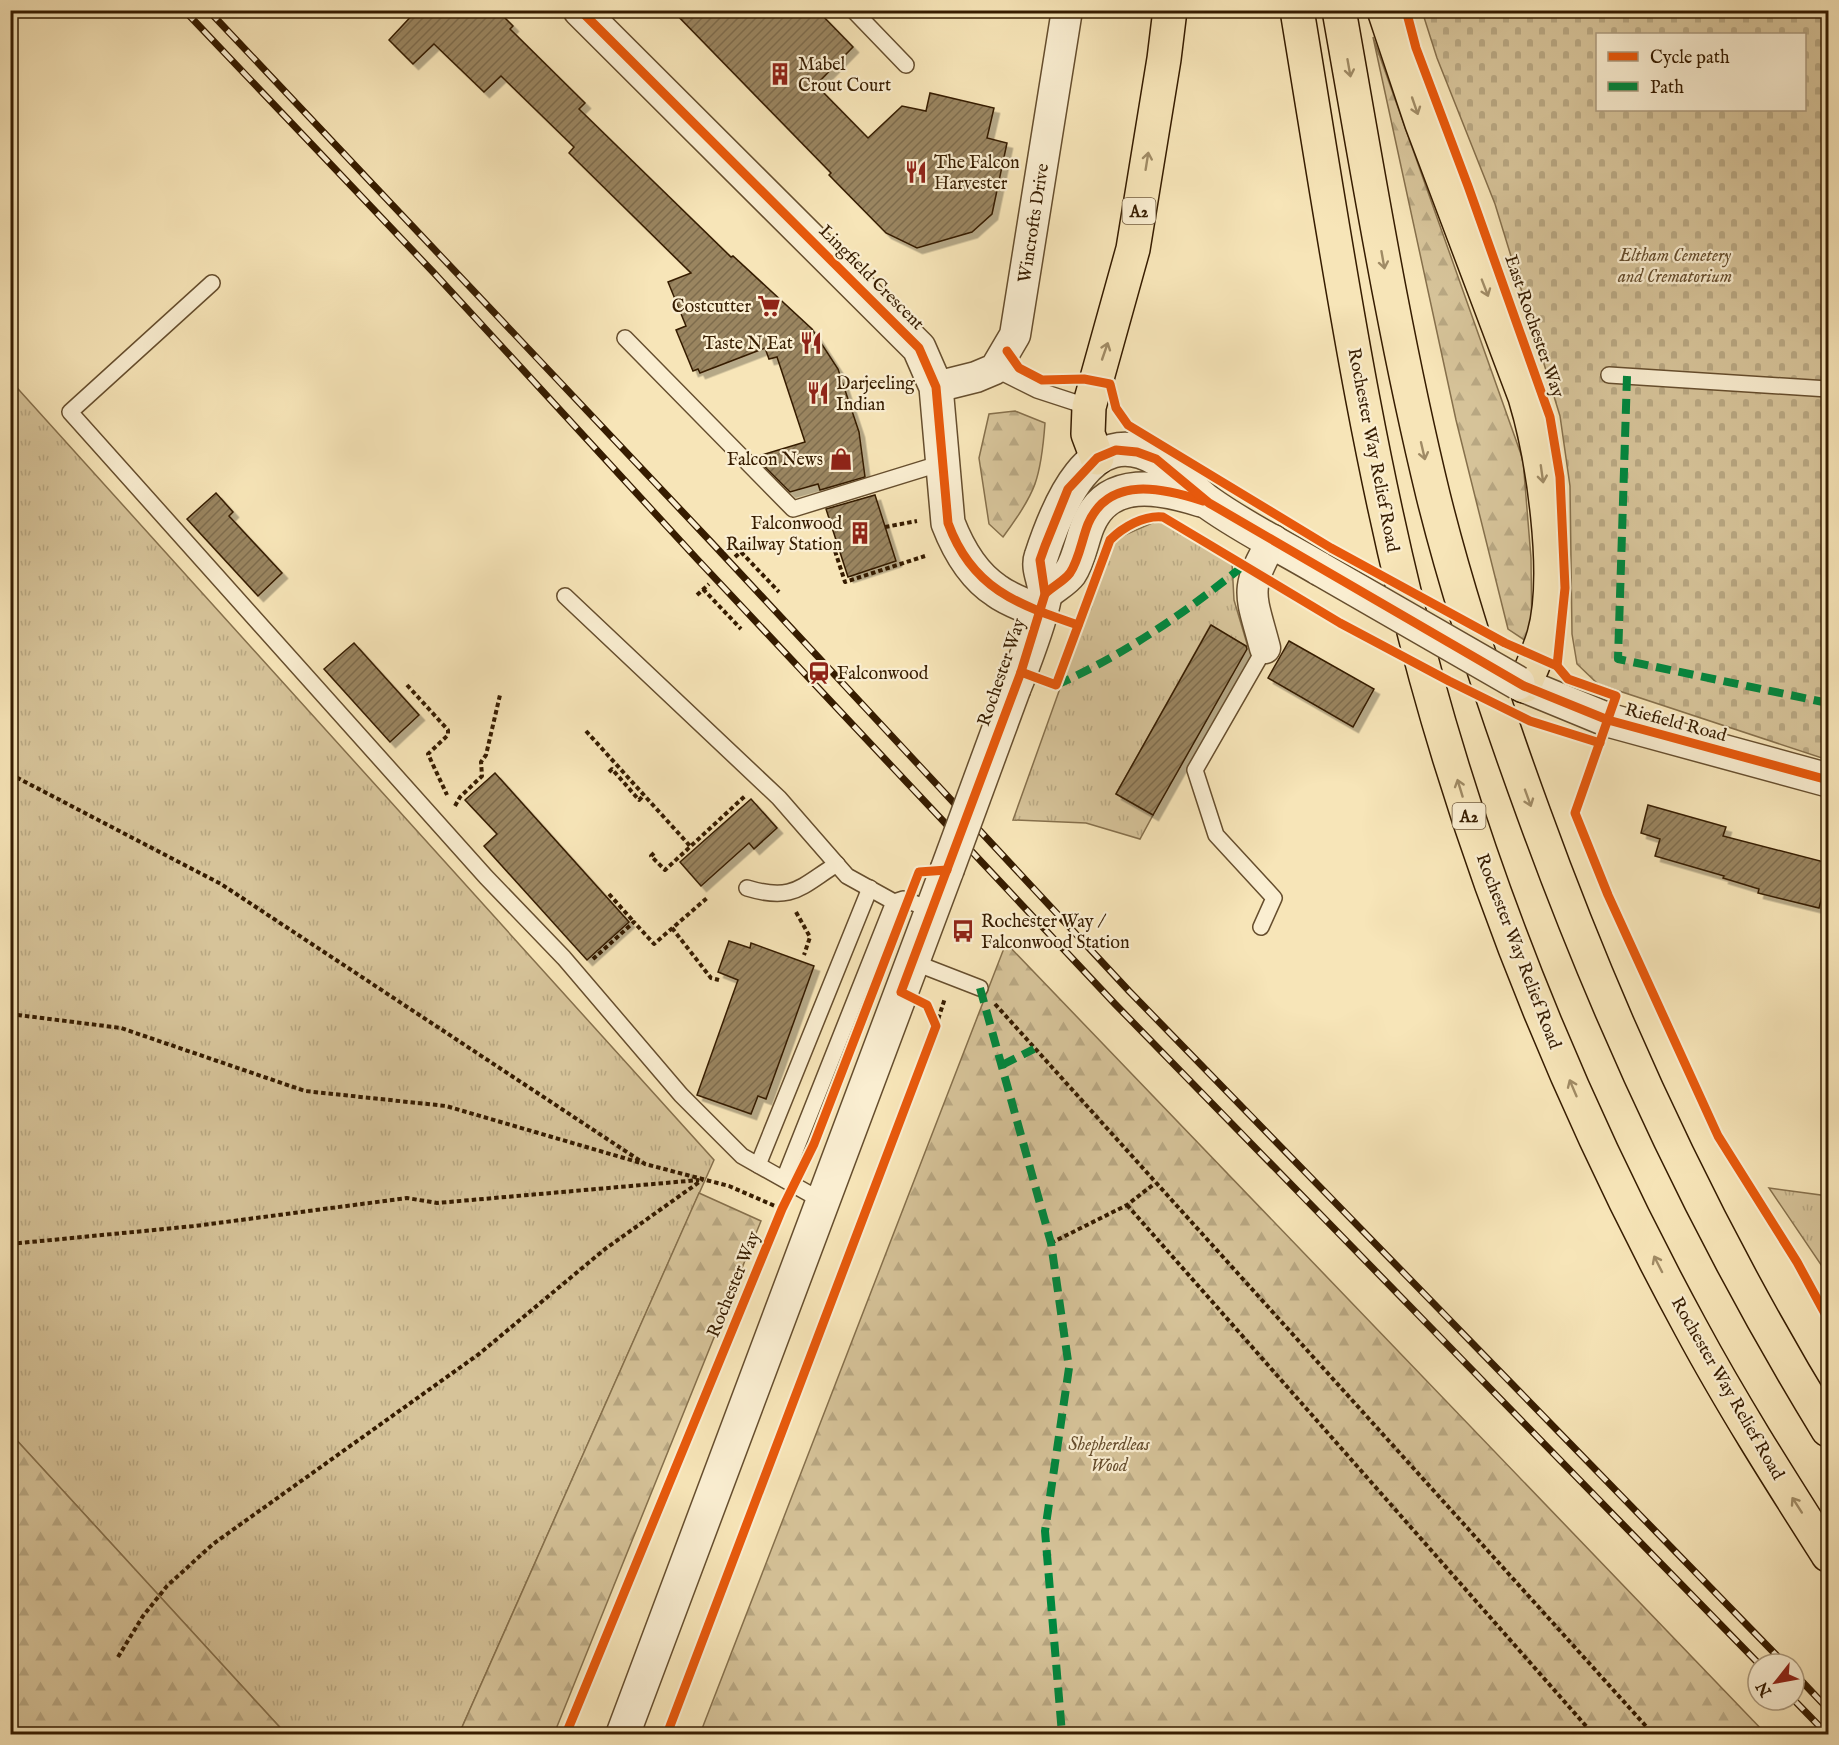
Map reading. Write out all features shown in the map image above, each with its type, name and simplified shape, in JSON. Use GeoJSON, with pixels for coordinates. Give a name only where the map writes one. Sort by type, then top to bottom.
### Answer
{"type":"FeatureCollection","features":[{"type":"Feature","properties":{"kind":"highway","name":"A2"},"geometry":{"type":"LineString","coordinates":[[1089,407],[1133,249],[1170,10]]}},
{"type":"Feature","properties":{"kind":"highway","name":"Rochester Way Relief Road"},"geometry":{"type":"LineString","coordinates":[[1297,10],[1364,408],[1397,564],[1426,679],[1497,899],[1575,1093],[1621,1192],[1692,1330],[1770,1464],[1828,1555]]}},
{"type":"Feature","properties":{"kind":"highway"},"geometry":{"type":"LineString","coordinates":[[1339,10],[1394,320],[1434,497],[1497,713],[1572,920],[1636,1069],[1691,1182],[1781,1353],[1828,1430]]}},
{"type":"Feature","properties":{"kind":"highway"},"geometry":{"type":"LineString","coordinates":[[1384,10],[1422,123],[1525,397],[1535,435],[1548,535],[1549,594],[1545,633],[1521,685]]}},
{"type":"Feature","properties":{"kind":"highway"},"geometry":{"type":"LineString","coordinates":[[1089,407],[1088,434],[1097,458]]}},
{"type":"Feature","properties":{"kind":"street","name":"Lingfield Crescent"},"geometry":{"type":"LineString","coordinates":[[580,10],[919,348],[936,387],[948,523],[956,544],[966,560],[996,591],[1042,603]]}},
{"type":"Feature","properties":{"kind":"street","name":"Wincrofts Drive"},"geometry":{"type":"LineString","coordinates":[[995,369],[1015,335],[1066,10]]}},
{"type":"Feature","properties":{"kind":"street"},"geometry":{"type":"LineString","coordinates":[[936,387],[976,377],[995,369]]}},
{"type":"Feature","properties":{"kind":"street","name":"Riefield Road"},"geometry":{"type":"LineString","coordinates":[[1097,458],[1116,450],[1126,450],[1156,459],[1209,503],[1521,685],[1608,720],[1828,780]]}},
{"type":"Feature","properties":{"kind":"street","name":"Rochester Way"},"geometry":{"type":"LineString","coordinates":[[623,1734],[824,1202],[1014,688],[1042,603],[1040,560],[1045,546],[1068,489],[1097,458]]}},
{"type":"Feature","properties":{"kind":"street","name":"Riefield Road"},"geometry":{"type":"LineString","coordinates":[[1042,603],[1070,573],[1094,513],[1115,495],[1131,489],[1153,489],[1178,493],[1209,503]]}},
{"type":"Feature","properties":{"kind":"street"},"geometry":{"type":"LineString","coordinates":[[1265,648],[1251,594],[1254,572],[1272,540]]}},
{"type":"Feature","properties":{"kind":"lane"},"geometry":{"type":"LineString","coordinates":[[853,10],[906,65]]}},
{"type":"Feature","properties":{"kind":"lane"},"geometry":{"type":"LineString","coordinates":[[212,284],[70,412],[486,877],[577,974],[681,1095],[742,1156],[824,1202]]}},
{"type":"Feature","properties":{"kind":"lane"},"geometry":{"type":"LineString","coordinates":[[625,338],[794,509],[942,463]]}},
{"type":"Feature","properties":{"kind":"lane"},"geometry":{"type":"LineString","coordinates":[[995,369],[1037,390],[1089,407]]}},
{"type":"Feature","properties":{"kind":"lane"},"geometry":{"type":"LineString","coordinates":[[1609,375],[1828,389]]}},
{"type":"Feature","properties":{"kind":"lane"},"geometry":{"type":"LineString","coordinates":[[565,596],[779,798],[847,876],[894,902],[903,899],[936,899]]}},
{"type":"Feature","properties":{"kind":"lane"},"geometry":{"type":"LineString","coordinates":[[1261,927],[1274,898],[1216,835],[1195,770],[1265,648]]}},
{"type":"Feature","properties":{"kind":"lane"},"geometry":{"type":"LineString","coordinates":[[747,888],[770,895],[793,893],[837,864]]}},
{"type":"Feature","properties":{"kind":"lane"},"geometry":{"type":"LineString","coordinates":[[758,1164],[870,888]]}},
{"type":"Feature","properties":{"kind":"lane"},"geometry":{"type":"LineString","coordinates":[[788,1182],[894,902]]}},
{"type":"Feature","properties":{"kind":"lane"},"geometry":{"type":"LineString","coordinates":[[913,963],[980,988]]}},
{"type":"Feature","properties":{"kind":"path"},"geometry":{"type":"LineString","coordinates":[[885,527],[917,520]]}},
{"type":"Feature","properties":{"kind":"path"},"geometry":{"type":"LineString","coordinates":[[735,557],[743,550],[780,592]]}},
{"type":"Feature","properties":{"kind":"path"},"geometry":{"type":"LineString","coordinates":[[836,551],[845,582],[925,556]]}},
{"type":"Feature","properties":{"kind":"path"},"geometry":{"type":"LineString","coordinates":[[697,595],[709,584]]}},
{"type":"Feature","properties":{"kind":"path"},"geometry":{"type":"LineString","coordinates":[[703,589],[741,629]]}},
{"type":"Feature","properties":{"kind":"path"},"geometry":{"type":"LineString","coordinates":[[407,685],[448,730],[448,735],[428,754],[444,786],[451,809],[460,797],[483,776],[481,762],[486,755],[500,695]]}},
{"type":"Feature","properties":{"kind":"path"},"geometry":{"type":"LineString","coordinates":[[586,730],[690,846]]}},
{"type":"Feature","properties":{"kind":"path"},"geometry":{"type":"LineString","coordinates":[[609,772],[612,769],[639,800],[644,795]]}},
{"type":"Feature","properties":{"kind":"path"},"geometry":{"type":"LineString","coordinates":[[10,774],[221,884],[645,1164]]}},
{"type":"Feature","properties":{"kind":"path"},"geometry":{"type":"LineString","coordinates":[[654,853],[651,856],[665,870],[749,793]]}},
{"type":"Feature","properties":{"kind":"path"},"geometry":{"type":"LineString","coordinates":[[609,894],[654,944],[707,898]]}},
{"type":"Feature","properties":{"kind":"path"},"geometry":{"type":"LineString","coordinates":[[577,974],[634,922]]}},
{"type":"Feature","properties":{"kind":"path"},"geometry":{"type":"LineString","coordinates":[[672,928],[711,978],[719,980]]}},
{"type":"Feature","properties":{"kind":"path"},"geometry":{"type":"LineString","coordinates":[[980,988],[1154,1184],[1653,1734]]}},
{"type":"Feature","properties":{"kind":"path"},"geometry":{"type":"LineString","coordinates":[[901,992],[927,1005],[936,1026],[932,1037]]}},
{"type":"Feature","properties":{"kind":"path"},"geometry":{"type":"LineString","coordinates":[[10,1014],[121,1028],[305,1091],[446,1106],[729,1186],[782,1209]]}},
{"type":"Feature","properties":{"kind":"path"},"geometry":{"type":"LineString","coordinates":[[10,1244],[195,1226],[407,1198],[437,1203],[703,1180]]}},
{"type":"Feature","properties":{"kind":"path"},"geometry":{"type":"LineString","coordinates":[[118,1657],[143,1616],[167,1586],[213,1544],[479,1354],[605,1249],[703,1180]]}},
{"type":"Feature","properties":{"kind":"path"},"geometry":{"type":"LineString","coordinates":[[1051,1243],[1127,1205],[1154,1184]]}},
{"type":"Feature","properties":{"kind":"path"},"geometry":{"type":"LineString","coordinates":[[1127,1205],[1593,1734]]}},
{"type":"Feature","properties":{"kind":"green space","name":"Eltham Cemetery and Crematorium"},"geometry":{"type":"Polygon","coordinates":[[[1422,11],[1828,11],[1828,760],[1598,684],[1577,664],[1572,634],[1570,486],[1560,416],[1495,204],[1437,58],[1422,11]]]}},
{"type":"Feature","properties":{"kind":"green space"},"geometry":{"type":"Polygon","coordinates":[[[1373,37],[1523,460],[1531,558],[1532,645],[1508,629],[1456,420],[1373,37]]]}},
{"type":"Feature","properties":{"kind":"green space"},"geometry":{"type":"Polygon","coordinates":[[[10,380],[714,1160],[459,1734],[286,1734],[11,1434],[10,380]]]}},
{"type":"Feature","properties":{"kind":"green space"},"geometry":{"type":"Polygon","coordinates":[[[1015,411],[1045,423],[1039,472],[1035,484],[1023,508],[1003,537],[989,524],[979,458],[989,414],[1015,411]]]}},
{"type":"Feature","properties":{"kind":"green space"},"geometry":{"type":"Polygon","coordinates":[[[1159,520],[1232,563],[1234,600],[1248,647],[1210,626],[1116,794],[1153,815],[1140,839],[1086,823],[1013,820],[1113,540],[1159,520]]]}},
{"type":"Feature","properties":{"kind":"green space","name":"Shepherdleas Wood"},"geometry":{"type":"Polygon","coordinates":[[[1006,943],[1766,1734],[700,1734],[1006,943]]]}},
{"type":"Feature","properties":{"kind":"green space"},"geometry":{"type":"Polygon","coordinates":[[[1769,1188],[1828,1196],[1828,1275],[1769,1188]]]}},
{"type":"Feature","properties":{"kind":"green space"},"geometry":{"type":"Polygon","coordinates":[[[699,1193],[761,1221],[554,1734],[459,1734],[699,1193]]]}},
{"type":"Feature","properties":{"kind":"green space"},"geometry":{"type":"Polygon","coordinates":[[[11,1434],[286,1734],[11,1734],[11,1434]]]}},
{"type":"Feature","properties":{"kind":"building"},"geometry":{"type":"Polygon","coordinates":[[[417,10],[497,10],[513,26],[510,29],[585,103],[579,109],[731,257],[733,256],[812,329],[838,369],[859,432],[865,477],[820,490],[818,484],[790,492],[755,457],[805,442],[777,357],[769,359],[765,348],[700,373],[698,369],[693,371],[676,330],[686,326],[668,282],[691,273],[569,153],[574,147],[501,76],[484,92],[434,44],[413,64],[389,40],[417,10]]]}},
{"type":"Feature","properties":{"kind":"building"},"geometry":{"type":"Polygon","coordinates":[[[672,10],[817,10],[853,47],[816,85],[868,138],[902,106],[926,111],[930,93],[994,108],[987,138],[1007,143],[992,214],[972,232],[917,248],[886,233],[829,175],[831,173],[672,10]]]}},
{"type":"Feature","properties":{"kind":"building"},"geometry":{"type":"Polygon","coordinates":[[[216,493],[233,512],[229,516],[282,573],[258,596],[187,519],[216,493]]]}},
{"type":"Feature","properties":{"kind":"building","name":"Falconwood Railway Station"},"geometry":{"type":"Polygon","coordinates":[[[875,495],[896,561],[848,577],[826,509],[875,495]]]}},
{"type":"Feature","properties":{"kind":"building"},"geometry":{"type":"Polygon","coordinates":[[[1211,625],[1246,646],[1247,649],[1153,815],[1116,794],[1211,625]]]}},
{"type":"Feature","properties":{"kind":"building"},"geometry":{"type":"Polygon","coordinates":[[[1289,641],[1374,689],[1353,727],[1268,678],[1289,641]]]}},
{"type":"Feature","properties":{"kind":"building"},"geometry":{"type":"Polygon","coordinates":[[[354,643],[419,715],[390,742],[324,669],[354,643]]]}},
{"type":"Feature","properties":{"kind":"building"},"geometry":{"type":"Polygon","coordinates":[[[495,773],[629,922],[587,960],[484,846],[497,834],[465,800],[495,773]]]}},
{"type":"Feature","properties":{"kind":"building"},"geometry":{"type":"Polygon","coordinates":[[[751,799],[777,828],[754,849],[749,843],[701,886],[680,862],[751,799]]]}},
{"type":"Feature","properties":{"kind":"building"},"geometry":{"type":"Polygon","coordinates":[[[1648,805],[1726,827],[1723,836],[1828,863],[1828,890],[1824,889],[1819,908],[1758,893],[1759,889],[1723,878],[1724,876],[1655,856],[1660,839],[1641,833],[1648,805]]]}},
{"type":"Feature","properties":{"kind":"building"},"geometry":{"type":"Polygon","coordinates":[[[729,941],[750,948],[751,943],[814,966],[766,1099],[758,1096],[751,1114],[697,1095],[738,980],[718,972],[729,941]]]}},
{"type":"Feature","properties":{"kind":"railway"},"geometry":{"type":"LineString","coordinates":[[184,10],[434,273],[697,559],[1115,1004],[1747,1652]]}},
{"type":"Feature","properties":{"kind":"railway"},"geometry":{"type":"LineString","coordinates":[[208,10],[712,543],[1129,991],[1773,1652]]}},
{"type":"Feature","properties":{"kind":"railway"},"geometry":{"type":"LineString","coordinates":[[1806,1686],[1828,1709]]}},
{"type":"Feature","properties":{"kind":"railway"},"geometry":{"type":"LineString","coordinates":[[1806,1712],[1827,1734]]}},
{"type":"Feature","properties":{"kind":"marked path"},"geometry":{"type":"LineString","coordinates":[[1627,376],[1618,659],[1828,703]]}},
{"type":"Feature","properties":{"kind":"marked path"},"geometry":{"type":"LineString","coordinates":[[1056,685],[1130,647],[1199,600],[1243,566]]}},
{"type":"Feature","properties":{"kind":"marked path"},"geometry":{"type":"LineString","coordinates":[[980,988],[1051,1243],[1069,1368],[1045,1531],[1062,1734]]}},
{"type":"Feature","properties":{"kind":"marked path"},"geometry":{"type":"LineString","coordinates":[[1002,1065],[1034,1049]]}},
{"type":"Feature","properties":{"kind":"cycle path"},"geometry":{"type":"LineString","coordinates":[[580,10],[919,348],[936,387],[948,523],[958,545],[970,564],[999,591],[1016,601],[1078,625]]}},
{"type":"Feature","properties":{"kind":"cycle path","name":"East Rochester Way"},"geometry":{"type":"LineString","coordinates":[[1406,10],[1416,48],[1550,417],[1560,477],[1565,588],[1557,666]]}},
{"type":"Feature","properties":{"kind":"cycle path"},"geometry":{"type":"LineString","coordinates":[[1007,351],[1019,368],[1042,380],[1084,379],[1110,384],[1116,408],[1128,425],[1331,548],[1505,643],[1557,666],[1568,679],[1616,696],[1575,813],[1608,895],[1718,1136],[1797,1262],[1828,1319]]}},
{"type":"Feature","properties":{"kind":"cycle path"},"geometry":{"type":"LineString","coordinates":[[667,1734],[936,1026],[927,1005],[901,992],[1021,672],[1045,594],[1040,560],[1045,546],[1068,489],[1097,458],[1116,450],[1137,452],[1156,459],[1209,503],[1524,686],[1608,720],[1828,780]]}},
{"type":"Feature","properties":{"kind":"cycle path"},"geometry":{"type":"LineString","coordinates":[[1045,594],[1070,573],[1088,524],[1097,508],[1109,498],[1138,489],[1171,492],[1203,501]]}},
{"type":"Feature","properties":{"kind":"cycle path"},"geometry":{"type":"LineString","coordinates":[[1021,672],[1056,685],[1110,540],[1134,523],[1149,518],[1163,517],[1340,623],[1449,681],[1530,721],[1600,743]]}},
{"type":"Feature","properties":{"kind":"cycle path"},"geometry":{"type":"LineString","coordinates":[[566,1734],[782,1209],[814,1144],[919,872],[947,870]]}},
{"type":"Feature","properties":{"kind":"place","name":"Mabel Crout Court"},"geometry":{"type":"Point","coordinates":[780,74]}},
{"type":"Feature","properties":{"kind":"place","name":"The Falcon Harvester"},"geometry":{"type":"Point","coordinates":[916,172]}},
{"type":"Feature","properties":{"kind":"place","name":"Costcutter"},"geometry":{"type":"Point","coordinates":[769,306]}},
{"type":"Feature","properties":{"kind":"place","name":"Taste N Eat"},"geometry":{"type":"Point","coordinates":[811,343]}},
{"type":"Feature","properties":{"kind":"place","name":"Darjeeling Indian"},"geometry":{"type":"Point","coordinates":[818,393]}},
{"type":"Feature","properties":{"kind":"place","name":"Falcon News"},"geometry":{"type":"Point","coordinates":[841,459]}},
{"type":"Feature","properties":{"kind":"place","name":"Falconwood Railway Station"},"geometry":{"type":"Point","coordinates":[860,533]}},
{"type":"Feature","properties":{"kind":"place","name":"Falconwood"},"geometry":{"type":"Point","coordinates":[819,673]}},
{"type":"Feature","properties":{"kind":"place","name":"Rochester Way / Falconwood Station"},"geometry":{"type":"Point","coordinates":[963,931]}}]}
